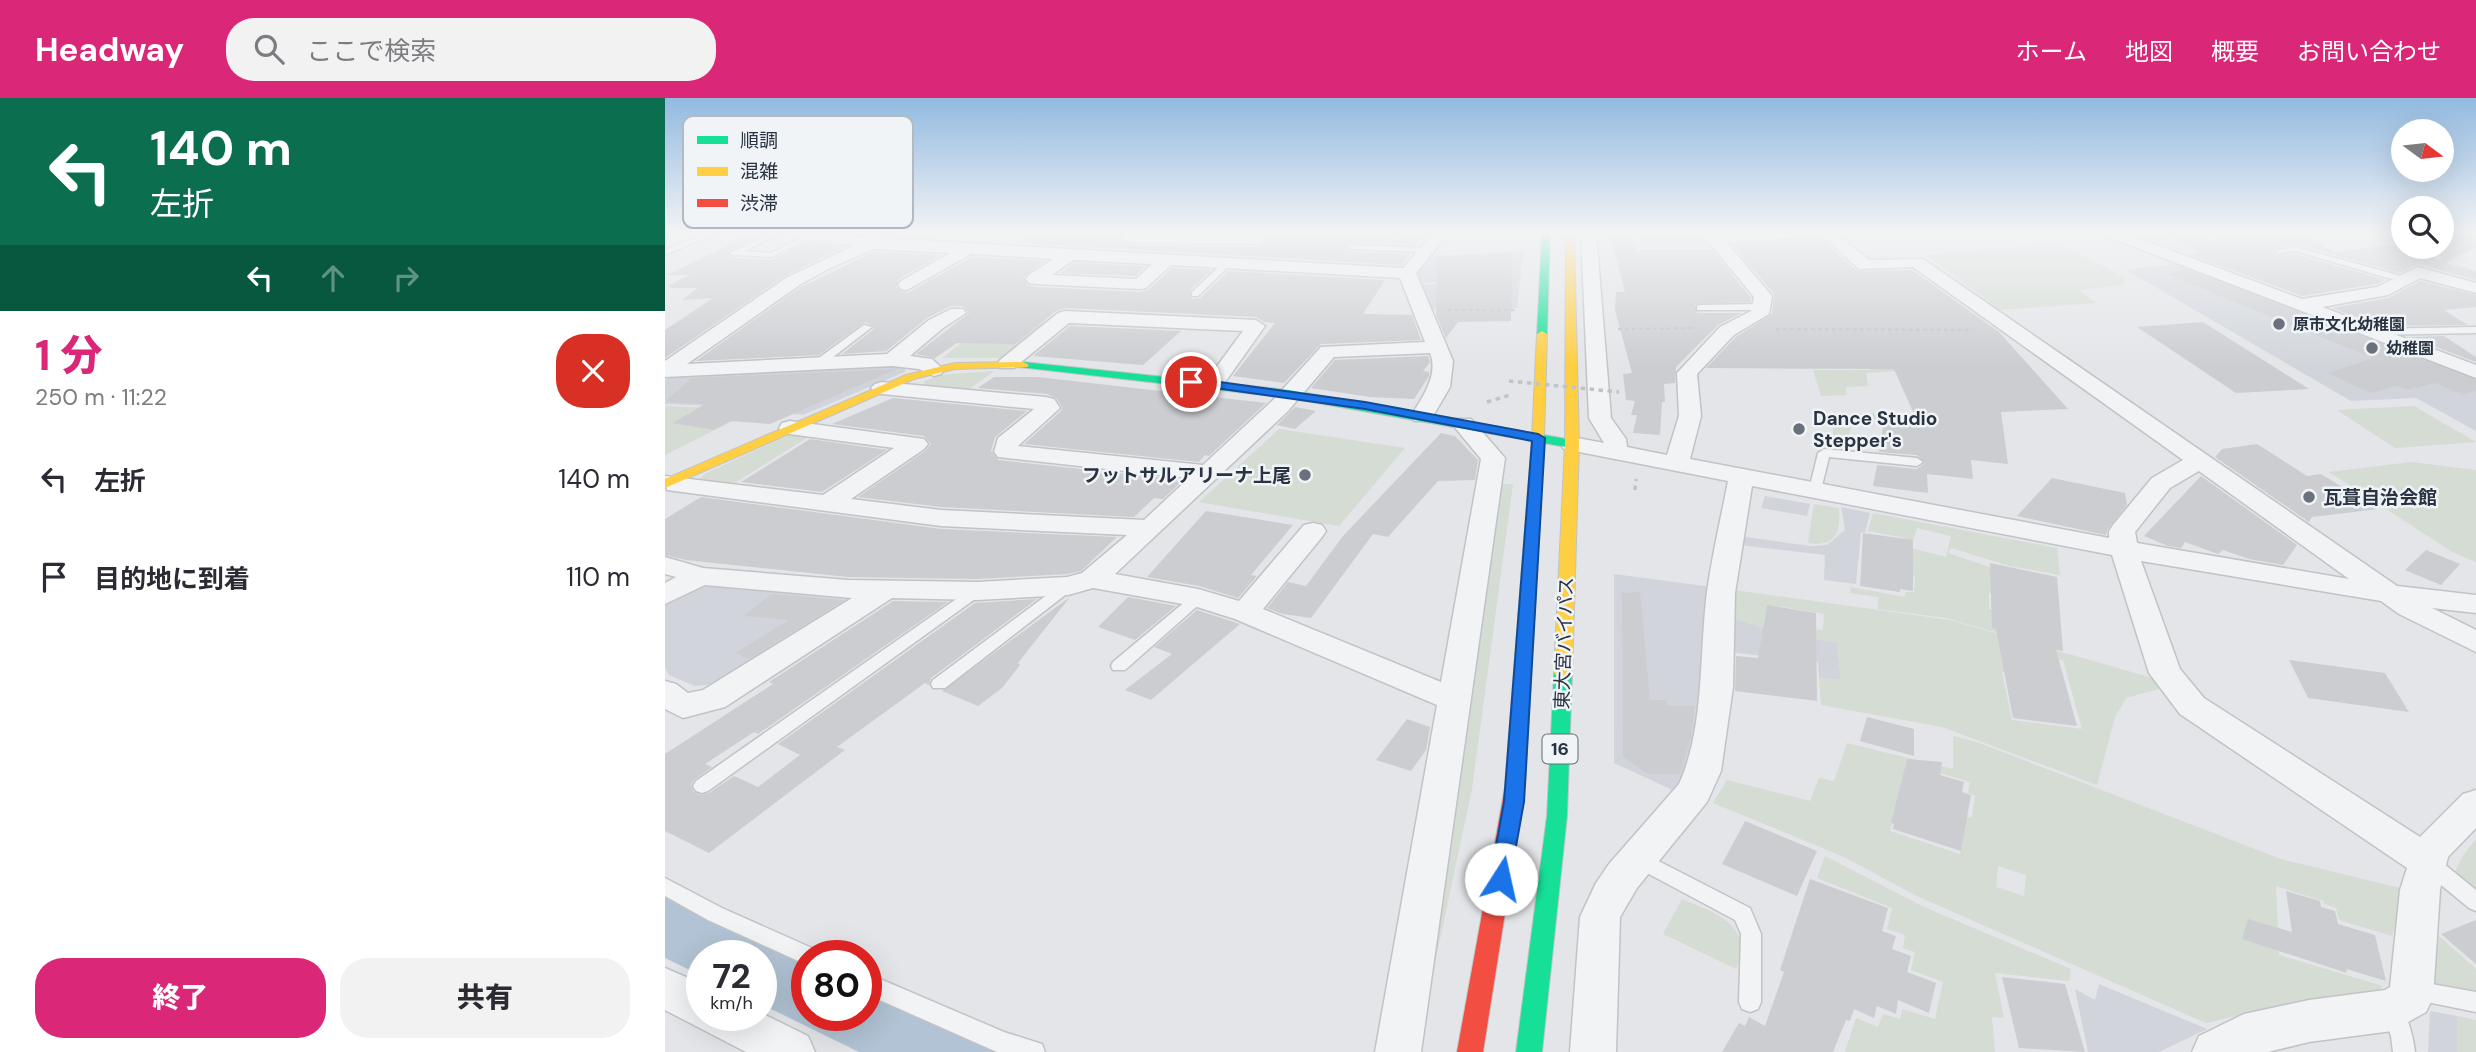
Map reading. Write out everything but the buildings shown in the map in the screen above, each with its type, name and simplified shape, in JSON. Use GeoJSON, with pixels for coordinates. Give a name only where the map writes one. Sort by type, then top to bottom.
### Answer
{"type":"FeatureCollection","features":[{"type":"Feature","properties":{"kind":"main road","name":"東大宮バイパス"},"geometry":{"type":"LineString","coordinates":[[1470,1052],[1514,802],[1538,438],[1544,278]]}},
{"type":"Feature","properties":{"kind":"main road","name":"東大宮バイパス"},"geometry":{"type":"LineString","coordinates":[[1528,1052],[1557,816],[1572,444],[1570,278]]}},
{"type":"Feature","properties":{"kind":"main road"},"geometry":{"type":"LineString","coordinates":[[666,483],[882,388],[934,370],[955,366],[1007,364],[1214,384],[1422,416],[1572,444]]}},
{"type":"Feature","properties":{"kind":"street"},"geometry":{"type":"LineString","coordinates":[[665,371],[800,278]]}},
{"type":"Feature","properties":{"kind":"street"},"geometry":{"type":"LineString","coordinates":[[907,285],[918,278]]}},
{"type":"Feature","properties":{"kind":"street"},"geometry":{"type":"LineString","coordinates":[[1037,278],[1035,279],[1140,284],[1147,278]]}},
{"type":"Feature","properties":{"kind":"street"},"geometry":{"type":"LineString","coordinates":[[1408,278],[1443,361],[1439,387],[1422,416]]}},
{"type":"Feature","properties":{"kind":"street"},"geometry":{"type":"LineString","coordinates":[[1591,278],[1600,418],[1615,439],[1616,454]]}},
{"type":"Feature","properties":{"kind":"street"},"geometry":{"type":"LineString","coordinates":[[1676,465],[1690,416],[1687,373],[1727,331],[1760,314],[1763,307],[1763,296],[1747,278]]}},
{"type":"Feature","properties":{"kind":"street"},"geometry":{"type":"LineString","coordinates":[[1939,278],[2409,608],[2476,642]]}},
{"type":"Feature","properties":{"kind":"street"},"geometry":{"type":"LineString","coordinates":[[2228,278],[2476,372]]}},
{"type":"Feature","properties":{"kind":"street"},"geometry":{"type":"LineString","coordinates":[[2301,305],[2382,291],[2400,278]]}},
{"type":"Feature","properties":{"kind":"street"},"geometry":{"type":"LineString","coordinates":[[2427,278],[2476,288]]}},
{"type":"Feature","properties":{"kind":"street"},"geometry":{"type":"LineString","coordinates":[[892,360],[936,324],[957,313]]}},
{"type":"Feature","properties":{"kind":"street"},"geometry":{"type":"LineString","coordinates":[[1007,364],[1065,317],[1256,326],[1214,384]]}},
{"type":"Feature","properties":{"kind":"street"},"geometry":{"type":"LineString","coordinates":[[1080,583],[1149,528],[1208,473],[1289,394],[1328,351],[1439,347]]}},
{"type":"Feature","properties":{"kind":"street"},"geometry":{"type":"LineString","coordinates":[[665,371],[892,360],[925,363],[934,370]]}},
{"type":"Feature","properties":{"kind":"street"},"geometry":{"type":"LineString","coordinates":[[882,388],[1046,404],[1049,408],[1006,443],[1006,452],[1208,473]]}},
{"type":"Feature","properties":{"kind":"street"},"geometry":{"type":"LineString","coordinates":[[1398,1052],[1493,458],[1463,424]]}},
{"type":"Feature","properties":{"kind":"street"},"geometry":{"type":"LineString","coordinates":[[790,428],[916,444],[827,504]]}},
{"type":"Feature","properties":{"kind":"street"},"geometry":{"type":"LineString","coordinates":[[1572,444],[2124,550],[2389,594],[2476,604]]}},
{"type":"Feature","properties":{"kind":"street"},"geometry":{"type":"LineString","coordinates":[[2199,461],[2161,483],[2122,531],[2124,550],[2165,673],[2192,706],[2428,862]]}},
{"type":"Feature","properties":{"kind":"street"},"geometry":{"type":"LineString","coordinates":[[1593,1052],[1600,917],[1610,895],[1637,859],[1694,792],[1703,771],[1717,687],[1721,593],[1741,476]]}},
{"type":"Feature","properties":{"kind":"street"},"geometry":{"type":"LineString","coordinates":[[666,483],[941,518],[1149,528]]}},
{"type":"Feature","properties":{"kind":"street"},"geometry":{"type":"LineString","coordinates":[[1245,612],[1313,531]]}},
{"type":"Feature","properties":{"kind":"street"},"geometry":{"type":"LineString","coordinates":[[665,565],[700,576],[885,590],[977,591],[1080,583],[1108,584],[1198,598],[1245,612],[1455,701]]}},
{"type":"Feature","properties":{"kind":"street"},"geometry":{"type":"LineString","coordinates":[[665,595],[700,576]]}},
{"type":"Feature","properties":{"kind":"street"},"geometry":{"type":"LineString","coordinates":[[665,691],[683,706],[713,699],[885,590]]}},
{"type":"Feature","properties":{"kind":"street"},"geometry":{"type":"LineString","coordinates":[[2215,1052],[2244,1036],[2402,1000],[2420,890],[2431,850],[2476,804]]}},
{"type":"Feature","properties":{"kind":"street"},"geometry":{"type":"LineString","coordinates":[[665,988],[686,999]]}},
{"type":"Feature","properties":{"kind":"street"},"geometry":{"type":"LineString","coordinates":[[751,1031],[792,1052]]}},
{"type":"Feature","properties":{"kind":"lane"},"geometry":{"type":"LineString","coordinates":[[1195,294],[1213,278]]}},
{"type":"Feature","properties":{"kind":"lane"},"geometry":{"type":"LineString","coordinates":[[1700,308],[1763,307]]}},
{"type":"Feature","properties":{"kind":"lane"},"geometry":{"type":"LineString","coordinates":[[820,362],[867,327]]}},
{"type":"Feature","properties":{"kind":"lane"},"geometry":{"type":"LineString","coordinates":[[2371,332],[2476,331]]}},
{"type":"Feature","properties":{"kind":"lane"},"geometry":{"type":"LineString","coordinates":[[1815,490],[1824,453],[1917,462]]}},
{"type":"Feature","properties":{"kind":"lane"},"geometry":{"type":"LineString","coordinates":[[939,684],[1080,583]]}},
{"type":"Feature","properties":{"kind":"lane"},"geometry":{"type":"LineString","coordinates":[[702,786],[977,591]]}},
{"type":"Feature","properties":{"kind":"lane"},"geometry":{"type":"LineString","coordinates":[[1119,666],[1198,598]]}},
{"type":"Feature","properties":{"kind":"lane"},"geometry":{"type":"LineString","coordinates":[[1637,859],[1743,914],[1751,934],[1750,1002]]}},
{"type":"Feature","properties":{"kind":"lane"},"geometry":{"type":"LineString","coordinates":[[2428,862],[2476,902]]}},
{"type":"Feature","properties":{"kind":"lane"},"geometry":{"type":"LineString","coordinates":[[665,886],[715,914],[791,949]]}},
{"type":"Feature","properties":{"kind":"lane"},"geometry":{"type":"LineString","coordinates":[[882,990],[1002,1043],[1034,1052]]}},
{"type":"Feature","properties":{"kind":"lane"},"geometry":{"type":"LineString","coordinates":[[2404,1052],[2402,1000],[2476,1002]]}},
{"type":"Feature","properties":{"kind":"path"},"geometry":{"type":"LineString","coordinates":[[1422,311],[1528,309]]}},
{"type":"Feature","properties":{"kind":"path"},"geometry":{"type":"LineString","coordinates":[[1594,329],[2013,330]]}},
{"type":"Feature","properties":{"kind":"path"},"geometry":{"type":"LineString","coordinates":[[1509,381],[1619,392]]}},
{"type":"Feature","properties":{"kind":"shaded area"},"geometry":{"type":"Polygon","coordinates":[[[1419,278],[1520,278],[1517,308],[1430,309],[1422,285],[1507,279],[1420,283],[1419,278]]]}},
{"type":"Feature","properties":{"kind":"shaded area"},"geometry":{"type":"Polygon","coordinates":[[[1956,278],[2127,278],[2122,285],[2079,290],[2097,303],[2000,310],[1956,278]]]}},
{"type":"Feature","properties":{"kind":"shaded area","name":"原市文化幼稚園"},"geometry":{"type":"Polygon","coordinates":[[[2139,278],[2221,278],[2476,378],[2476,431],[2416,398],[2351,401],[2139,278]]]}},
{"type":"Feature","properties":{"kind":"shaded area"},"geometry":{"type":"Polygon","coordinates":[[[990,321],[1053,321],[1016,353],[998,358],[942,358],[990,321]]]}},
{"type":"Feature","properties":{"kind":"shaded area"},"geometry":{"type":"Polygon","coordinates":[[[1871,362],[1910,370],[1866,373],[1868,386],[1846,387],[1846,395],[1821,396],[1813,370],[1870,370],[1871,362]]]}},
{"type":"Feature","properties":{"kind":"shaded area"},"geometry":{"type":"Polygon","coordinates":[[[906,365],[905,372],[803,415],[755,411],[758,408],[665,404],[665,380],[674,375],[906,365]]]}},
{"type":"Feature","properties":{"kind":"shaded area"},"geometry":{"type":"Polygon","coordinates":[[[994,371],[968,390],[923,387],[925,381],[939,375],[994,371]]]}},
{"type":"Feature","properties":{"kind":"shaded area"},"geometry":{"type":"Polygon","coordinates":[[[665,406],[755,410],[665,455],[665,406]]]}},
{"type":"Feature","properties":{"kind":"shaded area"},"geometry":{"type":"Polygon","coordinates":[[[2414,406],[2476,442],[2395,448],[2337,410],[2414,406]]]}},
{"type":"Feature","properties":{"kind":"shaded area"},"geometry":{"type":"Polygon","coordinates":[[[1944,413],[1947,422],[1853,419],[1846,448],[1838,449],[1832,446],[1834,414],[1944,413]]]}},
{"type":"Feature","properties":{"kind":"shaded area","name":"フットサルアリーナ上尾"},"geometry":{"type":"Polygon","coordinates":[[[1279,429],[1405,448],[1339,526],[1199,502],[1279,429]]]}},
{"type":"Feature","properties":{"kind":"shaded area"},"geometry":{"type":"Polygon","coordinates":[[[796,432],[813,434],[730,486],[699,482],[704,474],[796,432]]]}},
{"type":"Feature","properties":{"kind":"shaded area"},"geometry":{"type":"Polygon","coordinates":[[[2411,462],[2476,470],[2476,562],[2454,553],[2329,472],[2411,462]]]}},
{"type":"Feature","properties":{"kind":"shaded area"},"geometry":{"type":"Polygon","coordinates":[[[1499,484],[1513,484],[1472,789],[1416,1052],[1413,1052],[1499,484]]]}},
{"type":"Feature","properties":{"kind":"shaded area"},"geometry":{"type":"Polygon","coordinates":[[[1765,496],[1810,504],[1807,516],[1761,508],[1765,496]]]}},
{"type":"Feature","properties":{"kind":"shaded area"},"geometry":{"type":"Polygon","coordinates":[[[1814,504],[1839,508],[1839,524],[1835,536],[1825,543],[1808,543],[1814,504]]]}},
{"type":"Feature","properties":{"kind":"shaded area"},"geometry":{"type":"Polygon","coordinates":[[[1841,507],[1870,513],[1865,532],[1861,533],[1856,584],[1824,580],[1825,555],[1739,545],[1740,536],[1810,546],[1827,545],[1845,530],[1841,507]]]}},
{"type":"Feature","properties":{"kind":"shaded area"},"geometry":{"type":"Polygon","coordinates":[[[1873,513],[2057,548],[2060,575],[2010,566],[1951,548],[1948,553],[1993,568],[1997,595],[1989,593],[1989,609],[1996,610],[2044,646],[1946,618],[1878,609],[1878,597],[1850,593],[1851,587],[1905,597],[1906,592],[1914,592],[1915,576],[1904,574],[1905,538],[1868,531],[1873,513]],[[1917,528],[1911,548],[1946,557],[1951,536],[1917,528]]]}},
{"type":"Feature","properties":{"kind":"shaded area"},"geometry":{"type":"Polygon","coordinates":[[[1614,574],[1712,587],[1704,707],[1679,793],[1614,763],[1614,574]]]}},
{"type":"Feature","properties":{"kind":"shaded area"},"geometry":{"type":"Polygon","coordinates":[[[698,585],[853,600],[722,683],[695,686],[669,675],[665,667],[665,602],[698,585]]]}},
{"type":"Feature","properties":{"kind":"shaded area"},"geometry":{"type":"Polygon","coordinates":[[[1734,590],[1950,620],[2156,679],[2162,688],[2126,698],[2115,717],[2097,785],[1942,727],[1821,705],[1819,678],[1841,680],[1837,643],[1763,628],[1731,617],[1734,590]],[[1778,606],[1775,617],[1765,615],[1763,626],[1823,630],[1824,614],[1778,606]],[[2007,653],[2010,673],[2002,672],[2012,720],[2082,729],[2063,660],[2007,653]]]}},
{"type":"Feature","properties":{"kind":"shaded area"},"geometry":{"type":"Polygon","coordinates":[[[1731,617],[1763,628],[1837,643],[1841,680],[1819,678],[1818,662],[1729,652],[1731,617]]]}},
{"type":"Feature","properties":{"kind":"shaded area"},"geometry":{"type":"Polygon","coordinates":[[[1953,736],[1977,742],[2281,859],[2404,889],[2392,936],[2339,920],[2336,908],[2276,886],[2279,955],[2383,986],[2368,1000],[2277,1007],[2206,1023],[1917,896],[1844,857],[1713,803],[1727,780],[1810,801],[1819,778],[1834,781],[1847,743],[1953,769],[1953,736]],[[1906,763],[1890,831],[1960,854],[1967,817],[1972,818],[1975,796],[1968,793],[1970,782],[1906,763]],[[1998,866],[1996,887],[2024,896],[2026,875],[1998,866]]]}},
{"type":"Feature","properties":{"kind":"shaded area"},"geometry":{"type":"Polygon","coordinates":[[[2476,839],[2476,889],[2455,872],[2462,857],[2476,839]]]}},
{"type":"Feature","properties":{"kind":"shaded area"},"geometry":{"type":"Polygon","coordinates":[[[1825,856],[1924,907],[2071,969],[2069,981],[1995,973],[2004,1018],[1992,1017],[1995,1052],[1845,1052],[1856,1018],[1878,1027],[1883,1014],[1900,1019],[1902,1009],[1935,1019],[1943,982],[1911,970],[1915,952],[1903,948],[1905,935],[1887,929],[1892,908],[1817,878],[1825,856]]]}},
{"type":"Feature","properties":{"kind":"shaded area"},"geometry":{"type":"Polygon","coordinates":[[[1682,899],[1719,916],[1734,929],[1742,949],[1736,969],[1663,934],[1682,899]]]}},
{"type":"Feature","properties":{"kind":"shaded area"},"geometry":{"type":"Polygon","coordinates":[[[2439,936],[2476,969],[2476,992],[2439,987],[2433,982],[2439,936]]]}},
{"type":"Feature","properties":{"kind":"shaded area"},"geometry":{"type":"Polygon","coordinates":[[[2099,984],[2207,1029],[2159,1052],[2088,1052],[2075,989],[2095,1000],[2099,984]]]}},
{"type":"Feature","properties":{"kind":"shaded area"},"geometry":{"type":"Polygon","coordinates":[[[2430,1011],[2457,1016],[2457,1052],[2428,1052],[2430,1011]]]}},
{"type":"Feature","properties":{"kind":"shaded area"},"geometry":{"type":"Polygon","coordinates":[[[2457,1016],[2476,1020],[2476,1052],[2457,1052],[2457,1016]]]}},
{"type":"Feature","properties":{"kind":"water"},"geometry":{"type":"Polygon","coordinates":[[[665,893],[762,940],[686,940],[686,968],[665,958],[665,893]]]}},
{"type":"Feature","properties":{"kind":"water"},"geometry":{"type":"Polygon","coordinates":[[[777,947],[791,954],[791,1019],[777,1012],[777,947]]]}},
{"type":"Feature","properties":{"kind":"water"},"geometry":{"type":"Polygon","coordinates":[[[882,996],[1004,1052],[859,1052],[816,1031],[882,1031],[882,996]]]}},
{"type":"Feature","properties":{"kind":"traffic: fast"},"geometry":{"type":"LineString","coordinates":[[1542,334],[1544,278]]}},
{"type":"Feature","properties":{"kind":"traffic: fast"},"geometry":{"type":"LineString","coordinates":[[1023,365],[1289,394],[1572,444]]}},
{"type":"Feature","properties":{"kind":"traffic: fast"},"geometry":{"type":"LineString","coordinates":[[1529,1052],[1557,816],[1563,673]]}},
{"type":"Feature","properties":{"kind":"traffic: slow"},"geometry":{"type":"LineString","coordinates":[[1563,673],[1572,444],[1570,278]]}},
{"type":"Feature","properties":{"kind":"traffic: slow"},"geometry":{"type":"LineString","coordinates":[[1515,787],[1538,438],[1542,334]]}},
{"type":"Feature","properties":{"kind":"traffic: slow"},"geometry":{"type":"LineString","coordinates":[[665,484],[910,377],[955,366],[1023,365]]}},
{"type":"Feature","properties":{"kind":"traffic: jam"},"geometry":{"type":"LineString","coordinates":[[1470,1052],[1515,787]]}},
{"type":"Feature","properties":{"kind":"place","name":"原市文化幼稚園"},"geometry":{"type":"Point","coordinates":[2279,324]}},
{"type":"Feature","properties":{"kind":"place","name":"幼稚園"},"geometry":{"type":"Point","coordinates":[2372,348]}},
{"type":"Feature","properties":{"kind":"place","name":"Dance Studio Stepper's"},"geometry":{"type":"Point","coordinates":[1799,429]}},
{"type":"Feature","properties":{"kind":"place","name":"フットサルアリーナ上尾"},"geometry":{"type":"Point","coordinates":[1305,475]}},
{"type":"Feature","properties":{"kind":"place","name":"瓦葺自治会館"},"geometry":{"type":"Point","coordinates":[2309,497]}},
{"type":"Feature","properties":{"kind":"route"},"geometry":{"type":"LineString","coordinates":[[1191,382],[1365,406],[1538,438],[1514,802],[1501,879]]}}]}
